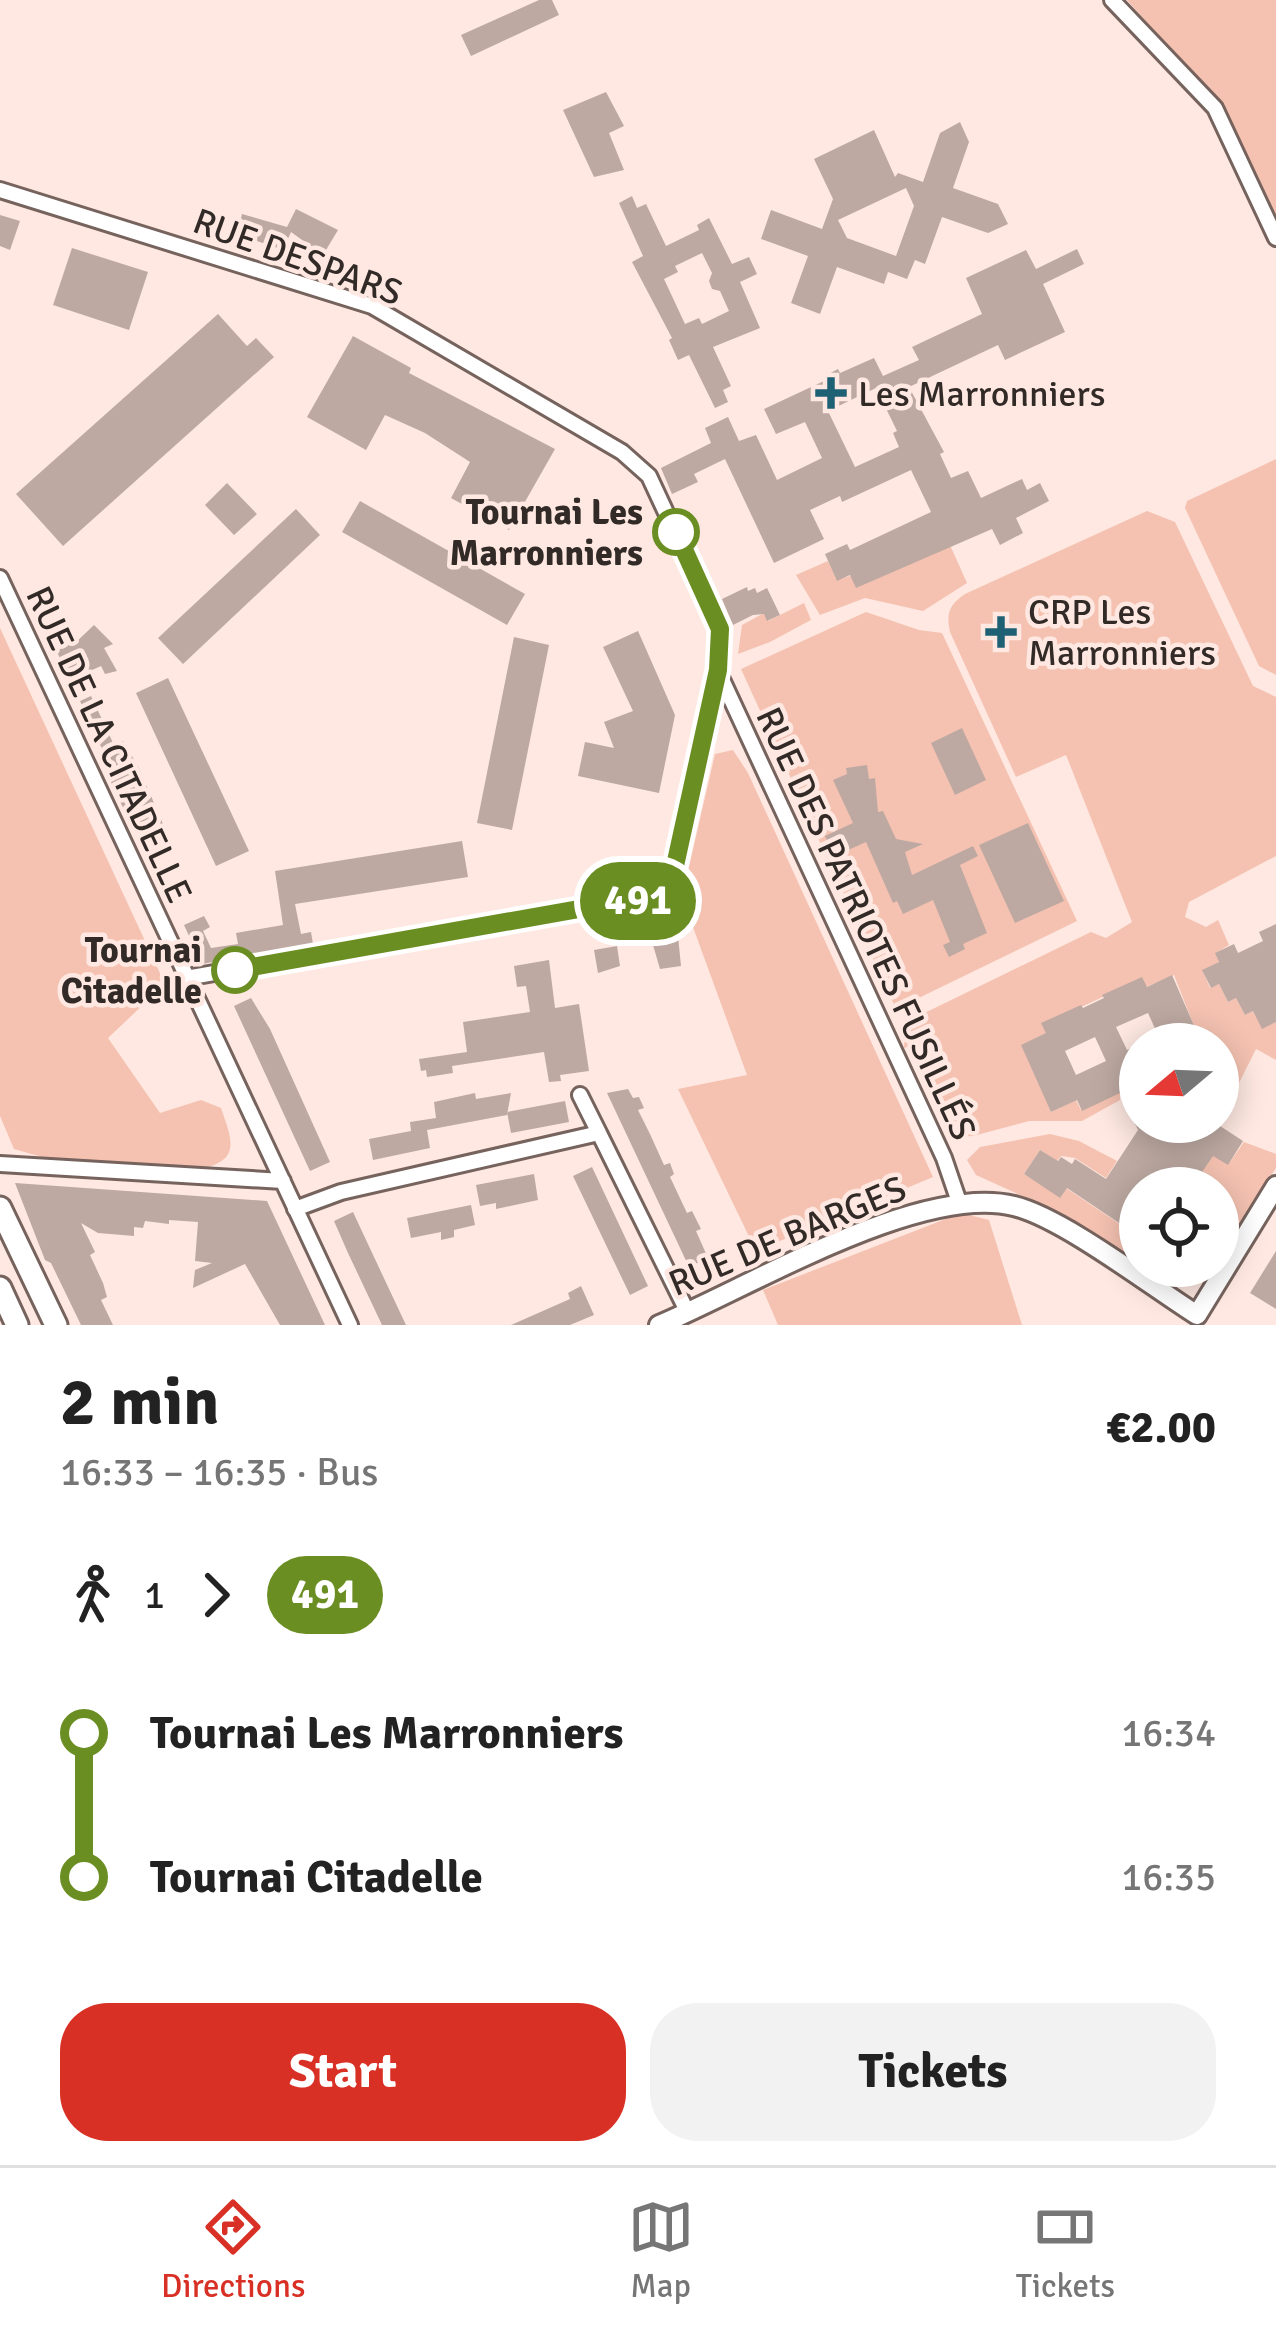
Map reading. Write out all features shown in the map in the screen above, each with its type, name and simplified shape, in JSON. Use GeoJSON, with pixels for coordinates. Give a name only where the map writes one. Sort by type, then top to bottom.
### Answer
{"type":"FeatureCollection","features":[{"type":"Feature","properties":{"kind":"main road"},"geometry":{"type":"LineString","coordinates":[[0,1208],[56,1325]]}},
{"type":"Feature","properties":{"kind":"main road"},"geometry":{"type":"LineString","coordinates":[[0,1288],[17,1325]]}},
{"type":"Feature","properties":{"kind":"street"},"geometry":{"type":"LineString","coordinates":[[1112,0],[1215,108],[1276,238]]}},
{"type":"Feature","properties":{"kind":"street","name":"RUE DESPARS"},"geometry":{"type":"LineString","coordinates":[[0,190],[371,306],[622,452]]}},
{"type":"Feature","properties":{"kind":"street","name":"RUE DES PATRIOTES FUSILLÉS"},"geometry":{"type":"LineString","coordinates":[[185,978],[669,893],[718,670],[720,629],[649,476],[622,452]]}},
{"type":"Feature","properties":{"kind":"street","name":"RUE DE LA CITADELLE"},"geometry":{"type":"LineString","coordinates":[[0,578],[350,1325]]}},
{"type":"Feature","properties":{"kind":"street","name":"RUE DES PATRIOTES FUSILLÉS"},"geometry":{"type":"LineString","coordinates":[[718,670],[944,1158],[959,1202]]}},
{"type":"Feature","properties":{"kind":"street"},"geometry":{"type":"LineString","coordinates":[[580,1094],[688,1313]]}},
{"type":"Feature","properties":{"kind":"street"},"geometry":{"type":"LineString","coordinates":[[295,1209],[341,1192],[598,1133]]}},
{"type":"Feature","properties":{"kind":"street"},"geometry":{"type":"LineString","coordinates":[[0,1164],[283,1181]]}},
{"type":"Feature","properties":{"kind":"street"},"geometry":{"type":"LineString","coordinates":[[1194,1320],[1276,1186]]}},
{"type":"Feature","properties":{"kind":"street","name":"RUE DE BARGES"},"geometry":{"type":"LineString","coordinates":[[659,1325],[895,1218],[959,1202],[1013,1206],[1047,1219],[1194,1320]]}},
{"type":"Feature","properties":{"kind":"shaded area"},"geometry":{"type":"Polygon","coordinates":[[[1127,0],[1276,0],[1276,216],[1225,111],[1127,0]]]}},
{"type":"Feature","properties":{"kind":"shaded area"},"geometry":{"type":"Polygon","coordinates":[[[1276,459],[1276,675],[1259,666],[1185,508],[1187,501],[1276,459]]]}},
{"type":"Feature","properties":{"kind":"shaded area"},"geometry":{"type":"Polygon","coordinates":[[[1147,511],[1175,522],[1253,686],[1276,697],[1276,856],[1189,902],[1185,917],[1206,927],[1218,920],[1229,945],[1216,953],[1219,962],[1203,971],[1210,988],[1219,984],[1228,1002],[1236,998],[1245,1015],[1253,1011],[1262,1028],[1276,1022],[1276,1060],[1256,1049],[1239,1083],[1239,1023],[1193,1023],[1174,975],[1146,987],[1142,979],[1044,1024],[1049,1036],[1034,1070],[1051,1112],[1076,1100],[1081,1110],[1119,1092],[1119,1101],[1082,1121],[1029,1121],[973,1136],[949,1137],[942,1121],[950,1115],[916,1044],[904,1048],[906,1022],[1091,932],[1106,938],[1132,922],[1066,755],[1016,777],[950,632],[950,610],[965,594],[1147,511]]]}},
{"type":"Feature","properties":{"kind":"shaded area"},"geometry":{"type":"Polygon","coordinates":[[[950,545],[967,583],[923,611],[865,598],[820,615],[796,575],[828,561],[837,580],[950,545]]]}},
{"type":"Feature","properties":{"kind":"shaded area"},"geometry":{"type":"Polygon","coordinates":[[[804,603],[811,620],[738,654],[742,625],[764,613],[768,621],[804,603]]]}},
{"type":"Feature","properties":{"kind":"shaded area"},"geometry":{"type":"Polygon","coordinates":[[[866,612],[942,633],[1077,921],[896,1009],[741,669],[866,612]]]}},
{"type":"Feature","properties":{"kind":"shaded area"},"geometry":{"type":"Polygon","coordinates":[[[0,628],[165,984],[108,1038],[160,1113],[201,1100],[221,1108],[230,1147],[228,1155],[213,1165],[199,1169],[42,1157],[14,1149],[0,1116],[0,628]]]}},
{"type":"Feature","properties":{"kind":"shaded area"},"geometry":{"type":"Polygon","coordinates":[[[733,750],[748,773],[933,1177],[756,1251],[678,1089],[747,1075],[682,897],[715,754],[733,750]]]}},
{"type":"Feature","properties":{"kind":"shaded area"},"geometry":{"type":"Polygon","coordinates":[[[1050,1134],[1079,1141],[1117,1161],[1106,1178],[1075,1158],[1061,1156],[1057,1161],[1040,1150],[1024,1174],[1060,1197],[1066,1188],[1119,1224],[1119,1250],[1042,1205],[976,1175],[967,1160],[980,1147],[1050,1134]]]}},
{"type":"Feature","properties":{"kind":"shaded area"},"geometry":{"type":"Polygon","coordinates":[[[1244,1142],[1276,1154],[1276,1168],[1239,1224],[1239,1167],[1204,1167],[1214,1152],[1230,1162],[1244,1142]]]}},
{"type":"Feature","properties":{"kind":"shaded area"},"geometry":{"type":"Polygon","coordinates":[[[961,1213],[989,1220],[1022,1325],[778,1325],[763,1290],[961,1213]]]}},
{"type":"Feature","properties":{"kind":"building"},"geometry":{"type":"Polygon","coordinates":[[[539,0],[552,0],[559,15],[471,56],[461,35],[539,0]]]}},
{"type":"Feature","properties":{"kind":"building"},"geometry":{"type":"Polygon","coordinates":[[[606,92],[624,126],[609,133],[624,170],[594,177],[563,110],[606,92]]]}},
{"type":"Feature","properties":{"kind":"building"},"geometry":{"type":"Polygon","coordinates":[[[960,122],[969,142],[953,188],[998,204],[1008,224],[988,233],[942,217],[925,264],[915,260],[907,279],[888,272],[884,284],[837,267],[820,314],[791,303],[808,256],[761,239],[771,210],[822,229],[833,199],[814,159],[874,130],[895,177],[898,173],[923,182],[940,133],[960,122]],[[906,188],[838,220],[847,238],[896,256],[914,206],[906,188]]]}},
{"type":"Feature","properties":{"kind":"building"},"geometry":{"type":"Polygon","coordinates":[[[632,196],[637,208],[646,204],[666,246],[699,230],[697,225],[709,218],[732,264],[749,257],[757,274],[740,282],[760,328],[713,347],[731,386],[723,390],[728,402],[715,408],[689,355],[678,360],[672,338],[632,262],[643,256],[619,203],[632,196]],[[702,253],[675,266],[678,272],[664,279],[685,324],[699,318],[702,324],[729,311],[720,291],[712,289],[712,273],[702,253]]]}},
{"type":"Feature","properties":{"kind":"building"},"geometry":{"type":"Polygon","coordinates":[[[296,209],[338,230],[323,255],[291,232],[283,250],[237,234],[242,214],[287,227],[296,209]]]}},
{"type":"Feature","properties":{"kind":"building"},"geometry":{"type":"Polygon","coordinates":[[[0,215],[20,221],[10,250],[0,246],[0,215]]]}},
{"type":"Feature","properties":{"kind":"building"},"geometry":{"type":"Polygon","coordinates":[[[72,248],[148,272],[129,330],[53,305],[72,248]]]}},
{"type":"Feature","properties":{"kind":"building","name":"Les Marronniers"},"geometry":{"type":"Polygon","coordinates":[[[1077,249],[1084,264],[1043,284],[1065,332],[1005,360],[998,345],[909,387],[944,452],[940,454],[951,478],[968,471],[981,498],[1022,479],[1027,490],[1040,483],[1049,501],[1016,518],[1023,533],[1000,545],[992,529],[856,588],[850,575],[837,581],[825,554],[847,544],[850,550],[931,512],[911,470],[842,502],[840,496],[810,510],[824,539],[774,563],[725,459],[694,474],[698,482],[672,494],[661,468],[711,443],[705,428],[728,417],[739,441],[756,435],[777,480],[822,458],[805,422],[776,434],[764,409],[824,381],[823,377],[838,369],[840,373],[874,358],[883,376],[919,360],[912,347],[982,314],[966,278],[1026,250],[1036,269],[1077,249]],[[876,388],[828,411],[855,467],[899,447],[893,433],[897,431],[876,388]]]}},
{"type":"Feature","properties":{"kind":"building"},"geometry":{"type":"Polygon","coordinates":[[[218,314],[247,346],[256,338],[274,357],[63,546],[16,494],[218,314]]]}},
{"type":"Feature","properties":{"kind":"building"},"geometry":{"type":"Polygon","coordinates":[[[353,336],[411,368],[409,373],[555,449],[509,530],[451,498],[470,462],[425,433],[385,415],[366,450],[307,417],[353,336]]]}},
{"type":"Feature","properties":{"kind":"building"},"geometry":{"type":"Polygon","coordinates":[[[227,483],[257,514],[234,535],[205,505],[227,483]]]}},
{"type":"Feature","properties":{"kind":"building"},"geometry":{"type":"Polygon","coordinates":[[[360,501],[525,594],[507,625],[342,532],[360,501]]]}},
{"type":"Feature","properties":{"kind":"building"},"geometry":{"type":"Polygon","coordinates":[[[296,509],[320,535],[183,664],[158,638],[296,509]]]}},
{"type":"Feature","properties":{"kind":"building"},"geometry":{"type":"Polygon","coordinates":[[[747,587],[757,593],[767,588],[780,615],[767,621],[764,614],[753,615],[733,625],[722,599],[747,587]]]}},
{"type":"Feature","properties":{"kind":"building"},"geometry":{"type":"Polygon","coordinates":[[[94,625],[113,644],[104,648],[117,671],[105,674],[101,666],[70,680],[52,641],[62,632],[73,645],[94,625]]]}},
{"type":"Feature","properties":{"kind":"building"},"geometry":{"type":"Polygon","coordinates":[[[638,631],[675,715],[659,793],[578,776],[585,742],[614,748],[604,722],[633,711],[603,647],[638,631]]]}},
{"type":"Feature","properties":{"kind":"building"},"geometry":{"type":"Polygon","coordinates":[[[514,637],[549,645],[512,830],[477,823],[514,637]]]}},
{"type":"Feature","properties":{"kind":"building"},"geometry":{"type":"Polygon","coordinates":[[[168,678],[249,851],[216,866],[136,693],[168,678]]]}},
{"type":"Feature","properties":{"kind":"building"},"geometry":{"type":"Polygon","coordinates":[[[91,696],[114,745],[123,741],[139,768],[172,845],[151,855],[111,782],[116,779],[80,701],[91,696]]]}},
{"type":"Feature","properties":{"kind":"building"},"geometry":{"type":"Polygon","coordinates":[[[962,728],[986,780],[955,795],[931,743],[962,728]]]}},
{"type":"Feature","properties":{"kind":"building"},"geometry":{"type":"Polygon","coordinates":[[[867,765],[869,779],[875,778],[878,812],[883,811],[896,839],[923,844],[905,852],[912,875],[973,846],[978,856],[960,865],[987,933],[949,957],[943,945],[950,942],[933,900],[903,914],[897,901],[893,903],[866,842],[835,856],[825,836],[853,823],[833,780],[847,774],[846,768],[867,765]]]}},
{"type":"Feature","properties":{"kind":"building"},"geometry":{"type":"Polygon","coordinates":[[[1028,823],[1064,901],[1015,923],[979,845],[1028,823]]]}},
{"type":"Feature","properties":{"kind":"building"},"geometry":{"type":"Polygon","coordinates":[[[462,841],[468,877],[295,904],[301,934],[311,932],[313,944],[202,964],[184,925],[204,916],[210,927],[203,931],[211,948],[238,944],[236,933],[283,925],[275,871],[462,841]]]}},
{"type":"Feature","properties":{"kind":"building"},"geometry":{"type":"Polygon","coordinates":[[[1276,924],[1276,1022],[1262,1029],[1253,1011],[1245,1015],[1236,998],[1228,1002],[1219,984],[1211,988],[1202,970],[1219,962],[1215,953],[1234,944],[1238,953],[1263,941],[1259,932],[1276,924]]]}},
{"type":"Feature","properties":{"kind":"building"},"geometry":{"type":"Polygon","coordinates":[[[678,936],[681,966],[660,969],[653,945],[678,936]]]}},
{"type":"Feature","properties":{"kind":"building"},"geometry":{"type":"Polygon","coordinates":[[[617,946],[620,966],[598,973],[594,950],[617,946]]]}},
{"type":"Feature","properties":{"kind":"building"},"geometry":{"type":"Polygon","coordinates":[[[549,960],[555,1008],[579,1004],[589,1071],[560,1075],[561,1081],[549,1082],[544,1052],[452,1066],[453,1073],[427,1077],[426,1070],[421,1071],[419,1059],[467,1052],[463,1022],[530,1012],[526,986],[517,987],[514,966],[549,960]]]}},
{"type":"Feature","properties":{"kind":"building"},"geometry":{"type":"Polygon","coordinates":[[[1172,975],[1193,1023],[1153,1023],[1148,1013],[1119,1023],[1119,1093],[1082,1111],[1077,1100],[1051,1112],[1021,1045],[1046,1033],[1041,1023],[1083,1008],[1142,977],[1147,987],[1172,975]],[[1095,1037],[1065,1051],[1076,1075],[1106,1061],[1095,1037]]]}},
{"type":"Feature","properties":{"kind":"building"},"geometry":{"type":"Polygon","coordinates":[[[251,998],[270,1029],[330,1162],[310,1171],[234,1006],[251,998]]]}},
{"type":"Feature","properties":{"kind":"building"},"geometry":{"type":"Polygon","coordinates":[[[628,1089],[633,1098],[639,1097],[644,1108],[638,1110],[664,1165],[670,1163],[674,1174],[670,1177],[687,1213],[692,1211],[701,1229],[696,1231],[708,1258],[689,1267],[607,1093],[628,1089]]]}},
{"type":"Feature","properties":{"kind":"building"},"geometry":{"type":"Polygon","coordinates":[[[475,1093],[476,1099],[511,1093],[507,1115],[427,1130],[430,1148],[373,1160],[369,1139],[411,1131],[410,1122],[436,1118],[434,1102],[475,1093]]]}},
{"type":"Feature","properties":{"kind":"building"},"geometry":{"type":"Polygon","coordinates":[[[565,1101],[569,1122],[511,1133],[507,1112],[565,1101]]]}},
{"type":"Feature","properties":{"kind":"building"},"geometry":{"type":"Polygon","coordinates":[[[1243,1141],[1228,1165],[1213,1156],[1205,1167],[1119,1167],[1119,1223],[1067,1188],[1060,1198],[1024,1174],[1040,1150],[1058,1161],[1061,1157],[1072,1164],[1075,1159],[1106,1179],[1130,1143],[1243,1141]]]}},
{"type":"Feature","properties":{"kind":"building"},"geometry":{"type":"Polygon","coordinates":[[[592,1167],[648,1286],[630,1295],[573,1176],[592,1167]]]}},
{"type":"Feature","properties":{"kind":"building"},"geometry":{"type":"Polygon","coordinates":[[[534,1174],[538,1200],[496,1209],[496,1203],[480,1206],[476,1185],[534,1174]]]}},
{"type":"Feature","properties":{"kind":"building"},"geometry":{"type":"Polygon","coordinates":[[[15,1183],[267,1201],[325,1325],[280,1325],[245,1264],[193,1288],[195,1270],[212,1263],[195,1261],[198,1222],[169,1220],[169,1224],[145,1221],[143,1228],[134,1227],[134,1236],[98,1233],[81,1223],[95,1252],[90,1255],[107,1297],[101,1300],[113,1325],[81,1325],[51,1263],[45,1260],[15,1183]]]}},
{"type":"Feature","properties":{"kind":"building"},"geometry":{"type":"Polygon","coordinates":[[[471,1205],[475,1225],[454,1230],[454,1237],[441,1240],[441,1232],[411,1238],[407,1218],[471,1205]]]}},
{"type":"Feature","properties":{"kind":"building"},"geometry":{"type":"Polygon","coordinates":[[[353,1212],[406,1325],[382,1325],[348,1253],[334,1221],[353,1212]]]}},
{"type":"Feature","properties":{"kind":"building"},"geometry":{"type":"Polygon","coordinates":[[[1276,1251],[1276,1309],[1250,1293],[1276,1251]]]}},
{"type":"Feature","properties":{"kind":"building"},"geometry":{"type":"Polygon","coordinates":[[[581,1286],[594,1315],[570,1325],[511,1325],[570,1299],[568,1293],[581,1286]]]}},
{"type":"Feature","properties":{"kind":"bus line","name":"491"},"geometry":{"type":"LineString","coordinates":[[235,970],[669,893],[718,670],[720,629],[676,532]]}},
{"type":"Feature","properties":{"kind":"place","name":"Les Marronniers"},"geometry":{"type":"Point","coordinates":[831,393]}},
{"type":"Feature","properties":{"kind":"place","name":"Tournai Les Marronniers"},"geometry":{"type":"Point","coordinates":[676,532]}},
{"type":"Feature","properties":{"kind":"place","name":"CRP Les Marronniers"},"geometry":{"type":"Point","coordinates":[1001,632]}},
{"type":"Feature","properties":{"kind":"place","name":"Tournai Citadelle"},"geometry":{"type":"Point","coordinates":[235,970]}}]}
